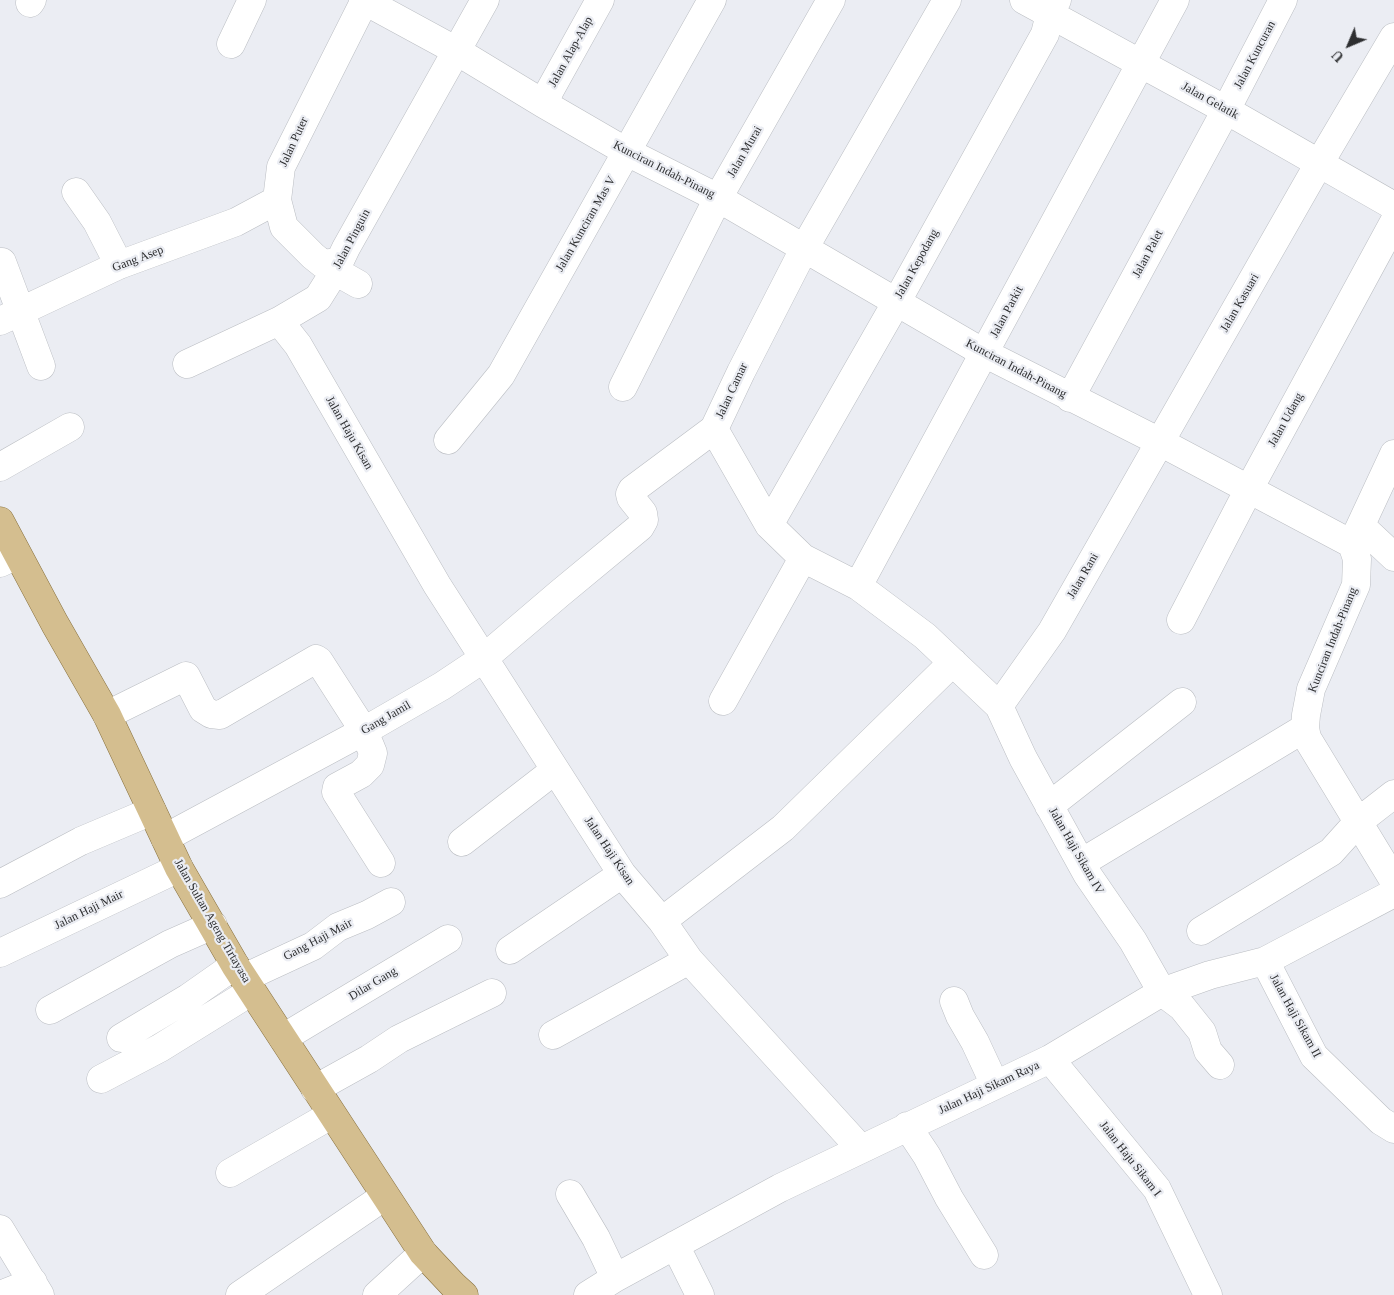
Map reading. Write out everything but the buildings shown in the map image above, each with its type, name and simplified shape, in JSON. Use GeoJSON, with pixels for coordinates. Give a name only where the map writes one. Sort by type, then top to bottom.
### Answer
{"type":"FeatureCollection","features":[{"type":"Feature","properties":{"kind":"main road","name":"Jalan Sultan Ageng Tirtayasa"},"geometry":{"type":"LineString","coordinates":[[0,521],[9,559],[107,715],[179,868],[244,978],[290,1034],[315,1089],[423,1253],[464,1295]]}},
{"type":"Feature","properties":{"kind":"street"},"geometry":{"type":"LineString","coordinates":[[231,44],[252,0]]}},
{"type":"Feature","properties":{"kind":"street","name":"Kunciran Indah-Pinang"},"geometry":{"type":"LineString","coordinates":[[364,0],[455,50],[627,152],[718,198],[805,247],[896,303],[984,353],[1249,489],[1357,535],[1356,585],[1312,689],[1305,728]]}},
{"type":"Feature","properties":{"kind":"street","name":"Jalan Puter"},"geometry":{"type":"LineString","coordinates":[[344,272],[323,264],[284,227],[277,200],[280,167],[364,0]]}},
{"type":"Feature","properties":{"kind":"street","name":"Jalan Pinguin"},"geometry":{"type":"LineString","coordinates":[[187,364],[279,321],[318,298],[344,272],[455,50],[484,0]]}},
{"type":"Feature","properties":{"kind":"street","name":"Jalan Alap-Alap"},"geometry":{"type":"LineString","coordinates":[[544,104],[600,0]]}},
{"type":"Feature","properties":{"kind":"street","name":"Jalan Kunciran Mas V"},"geometry":{"type":"LineString","coordinates":[[448,440],[501,375],[712,0]]}},
{"type":"Feature","properties":{"kind":"street","name":"Jalan Murai"},"geometry":{"type":"LineString","coordinates":[[623,387],[718,198],[831,0]]}},
{"type":"Feature","properties":{"kind":"street","name":"Jalan Camar"},"geometry":{"type":"LineString","coordinates":[[947,0],[805,247],[741,372],[714,430],[769,525],[803,558],[858,586],[918,631],[998,706]]}},
{"type":"Feature","properties":{"kind":"street","name":"Jalan Gelatik"},"geometry":{"type":"LineString","coordinates":[[1024,0],[1054,7],[1140,63],[1394,206]]}},
{"type":"Feature","properties":{"kind":"street","name":"Jalan Parkit"},"geometry":{"type":"LineString","coordinates":[[858,586],[1175,0]]}},
{"type":"Feature","properties":{"kind":"street","name":"Jalan Kuncuran"},"geometry":{"type":"LineString","coordinates":[[1226,110],[1283,0]]}},
{"type":"Feature","properties":{"kind":"street","name":"Jalan Kepodang"},"geometry":{"type":"LineString","coordinates":[[769,525],[896,303],[1045,34],[1054,7]]}},
{"type":"Feature","properties":{"kind":"street","name":"Jalan Kasuari"},"geometry":{"type":"LineString","coordinates":[[1160,442],[1394,37]]}},
{"type":"Feature","properties":{"kind":"street","name":"Jalan Palet"},"geometry":{"type":"LineString","coordinates":[[1070,398],[1226,110]]}},
{"type":"Feature","properties":{"kind":"street"},"geometry":{"type":"LineString","coordinates":[[76,192],[97,222],[119,265]]}},
{"type":"Feature","properties":{"kind":"street","name":"Gang Asep"},"geometry":{"type":"LineString","coordinates":[[10,317],[119,265],[236,222],[277,200]]}},
{"type":"Feature","properties":{"kind":"street","name":"Jalan Udang"},"geometry":{"type":"LineString","coordinates":[[1182,620],[1249,489],[1394,222]]}},
{"type":"Feature","properties":{"kind":"street"},"geometry":{"type":"LineString","coordinates":[[2,262],[10,317],[42,366]]}},
{"type":"Feature","properties":{"kind":"street","name":"Jalan Haju Kisan"},"geometry":{"type":"LineString","coordinates":[[279,321],[298,345],[415,547]]}},
{"type":"Feature","properties":{"kind":"street"},"geometry":{"type":"LineString","coordinates":[[0,467],[70,427]]}},
{"type":"Feature","properties":{"kind":"street","name":"Gang Jamil"},"geometry":{"type":"LineString","coordinates":[[165,838],[364,731],[442,686],[484,658],[640,527],[644,520],[642,513],[631,498],[632,490],[714,430]]}},
{"type":"Feature","properties":{"kind":"street","name":"Jalan Rani"},"geometry":{"type":"LineString","coordinates":[[998,706],[1052,631],[1160,442]]}},
{"type":"Feature","properties":{"kind":"street"},"geometry":{"type":"LineString","coordinates":[[1394,454],[1357,535],[1394,557]]}},
{"type":"Feature","properties":{"kind":"street","name":"Jalan Haji Kisan"},"geometry":{"type":"LineString","coordinates":[[415,547],[436,585],[622,874],[662,921],[689,960],[861,1149]]}},
{"type":"Feature","properties":{"kind":"street"},"geometry":{"type":"LineString","coordinates":[[723,701],[803,558]]}},
{"type":"Feature","properties":{"kind":"street"},"geometry":{"type":"LineString","coordinates":[[107,715],[186,676],[203,709],[211,714],[220,715],[316,659],[364,731],[372,753],[370,765],[361,774],[337,787],[336,792],[381,863]]}},
{"type":"Feature","properties":{"kind":"street"},"geometry":{"type":"LineString","coordinates":[[662,921],[783,828],[953,662]]}},
{"type":"Feature","properties":{"kind":"street"},"geometry":{"type":"LineString","coordinates":[[1049,806],[1182,702]]}},
{"type":"Feature","properties":{"kind":"street","name":"Jalan Haji Sikam IV"},"geometry":{"type":"LineString","coordinates":[[998,706],[1081,864],[1133,941],[1162,992]]}},
{"type":"Feature","properties":{"kind":"street"},"geometry":{"type":"LineString","coordinates":[[1081,864],[1305,728],[1307,738],[1394,881]]}},
{"type":"Feature","properties":{"kind":"street"},"geometry":{"type":"LineString","coordinates":[[462,842],[555,770]]}},
{"type":"Feature","properties":{"kind":"street"},"geometry":{"type":"LineString","coordinates":[[1202,931],[1331,852],[1358,822],[1394,794]]}},
{"type":"Feature","properties":{"kind":"street"},"geometry":{"type":"LineString","coordinates":[[0,884],[81,841],[152,811]]}},
{"type":"Feature","properties":{"kind":"street","name":"Jalan Haji Mair"},"geometry":{"type":"LineString","coordinates":[[0,953],[179,868]]}},
{"type":"Feature","properties":{"kind":"street"},"geometry":{"type":"LineString","coordinates":[[510,950],[622,874]]}},
{"type":"Feature","properties":{"kind":"street","name":"Jalan Haji Sikam Raya"},"geometry":{"type":"LineString","coordinates":[[588,1295],[615,1278],[780,1188],[1050,1059],[1162,992],[1210,974],[1265,961],[1394,893]]}},
{"type":"Feature","properties":{"kind":"street","name":"Gang Haji Mair"},"geometry":{"type":"LineString","coordinates":[[244,978],[313,946],[338,927],[367,915],[391,902]]}},
{"type":"Feature","properties":{"kind":"street"},"geometry":{"type":"LineString","coordinates":[[50,1010],[170,944],[213,925]]}},
{"type":"Feature","properties":{"kind":"street","name":"Dilar Gang"},"geometry":{"type":"LineString","coordinates":[[290,1034],[448,939]]}},
{"type":"Feature","properties":{"kind":"street"},"geometry":{"type":"LineString","coordinates":[[554,1035],[689,960]]}},
{"type":"Feature","properties":{"kind":"street","name":"Jalan Haji Sikam II"},"geometry":{"type":"LineString","coordinates":[[1265,961],[1314,1056],[1381,1121],[1394,1130]]}},
{"type":"Feature","properties":{"kind":"street"},"geometry":{"type":"LineString","coordinates":[[121,1038],[188,998],[244,978]]}},
{"type":"Feature","properties":{"kind":"street"},"geometry":{"type":"LineString","coordinates":[[101,1079],[160,1048],[244,978]]}},
{"type":"Feature","properties":{"kind":"street"},"geometry":{"type":"LineString","coordinates":[[1162,992],[1182,1007],[1202,1032],[1208,1051],[1220,1065]]}},
{"type":"Feature","properties":{"kind":"street"},"geometry":{"type":"LineString","coordinates":[[315,1089],[369,1059],[399,1039],[492,993]]}},
{"type":"Feature","properties":{"kind":"street"},"geometry":{"type":"LineString","coordinates":[[954,1001],[995,1085]]}},
{"type":"Feature","properties":{"kind":"street","name":"Jalan Haju Sikam I"},"geometry":{"type":"LineString","coordinates":[[1050,1059],[1157,1189],[1208,1295]]}},
{"type":"Feature","properties":{"kind":"street"},"geometry":{"type":"LineString","coordinates":[[230,1173],[331,1115]]}},
{"type":"Feature","properties":{"kind":"street"},"geometry":{"type":"LineString","coordinates":[[908,1126],[984,1255]]}},
{"type":"Feature","properties":{"kind":"street"},"geometry":{"type":"LineString","coordinates":[[570,1194],[596,1238],[615,1278]]}},
{"type":"Feature","properties":{"kind":"street"},"geometry":{"type":"LineString","coordinates":[[240,1295],[385,1196]]}},
{"type":"Feature","properties":{"kind":"street"},"geometry":{"type":"LineString","coordinates":[[0,1229],[36,1288],[0,1294]]}},
{"type":"Feature","properties":{"kind":"street"},"geometry":{"type":"LineString","coordinates":[[675,1245],[700,1295]]}},
{"type":"Feature","properties":{"kind":"street"},"geometry":{"type":"LineString","coordinates":[[377,1295],[423,1253]]}}]}
